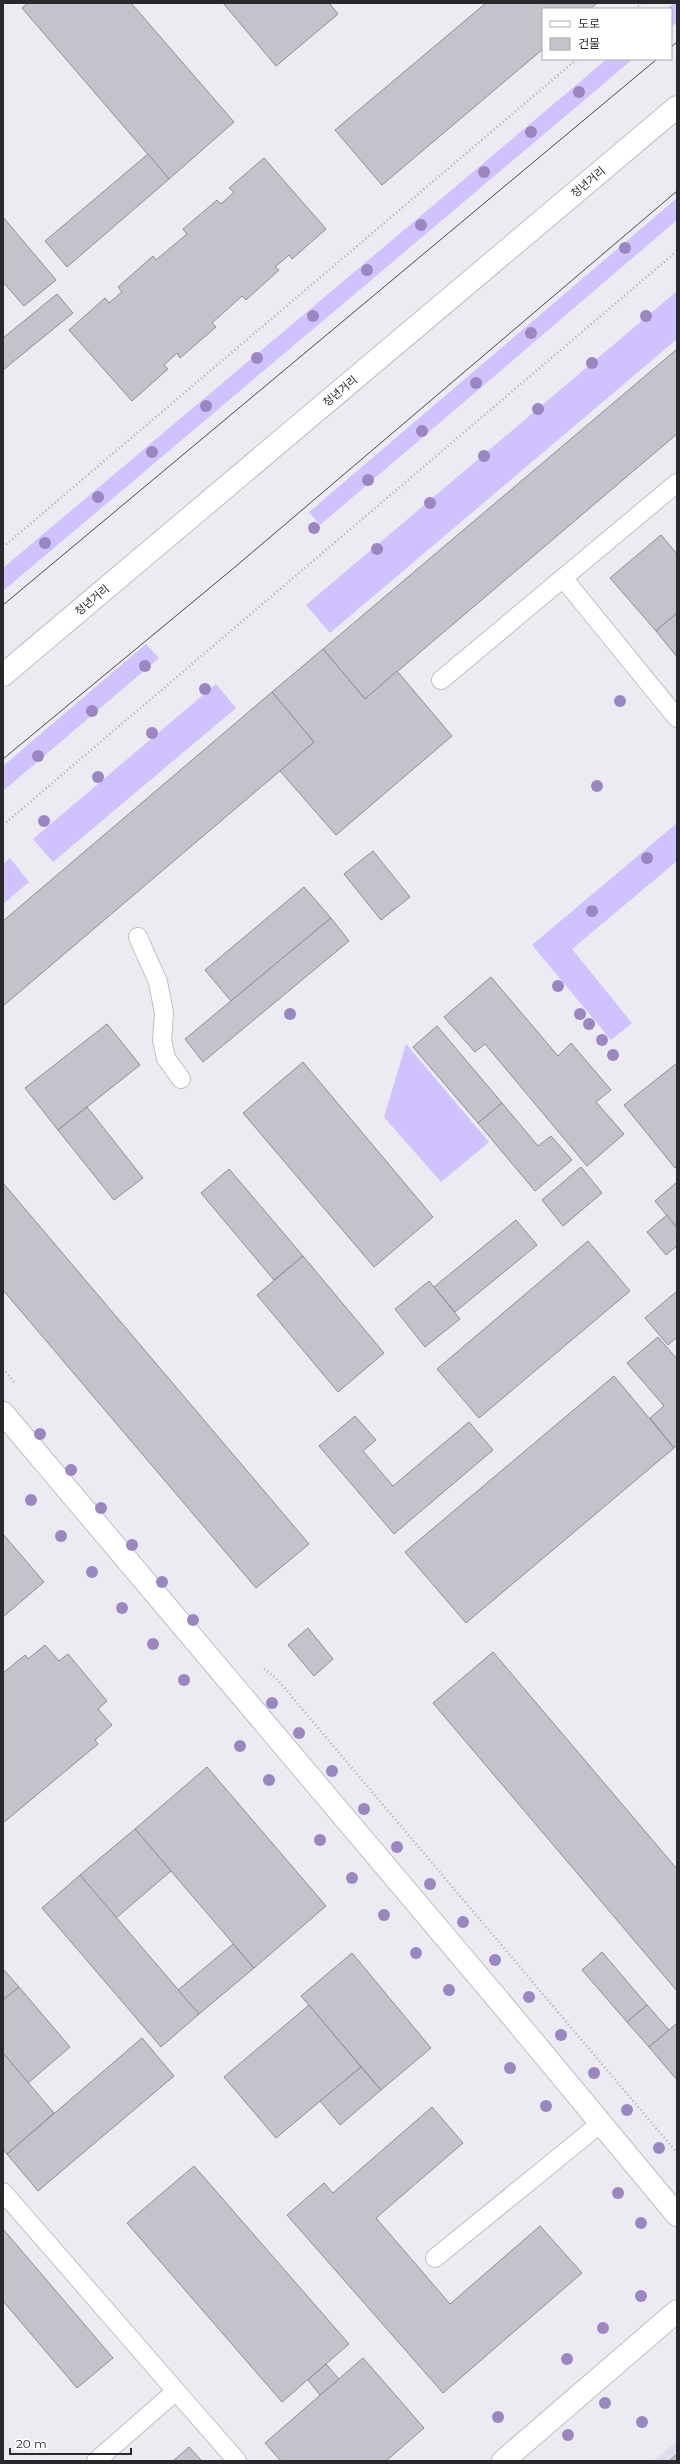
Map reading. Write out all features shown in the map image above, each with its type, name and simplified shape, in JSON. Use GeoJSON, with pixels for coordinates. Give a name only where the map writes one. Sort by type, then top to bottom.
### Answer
{"type":"FeatureCollection","features":[{"type":"Feature","properties":{"kind":"main road","name":"청년거리"},"geometry":{"type":"LineString","coordinates":[[3,675],[677,107]]}},
{"type":"Feature","properties":{"kind":"main road"},"geometry":{"type":"LineString","coordinates":[[3,1413],[224,1672],[677,2215]]}},
{"type":"Feature","properties":{"kind":"main road"},"geometry":{"type":"LineString","coordinates":[[502,2461],[677,2312]]}},
{"type":"Feature","properties":{"kind":"lane"},"geometry":{"type":"LineString","coordinates":[[441,680],[677,483]]}},
{"type":"Feature","properties":{"kind":"lane"},"geometry":{"type":"LineString","coordinates":[[563,578],[677,718]]}},
{"type":"Feature","properties":{"kind":"lane"},"geometry":{"type":"LineString","coordinates":[[138,937],[158,982],[164,1013],[162,1040],[166,1058],[181,1080]]}},
{"type":"Feature","properties":{"kind":"lane"},"geometry":{"type":"LineString","coordinates":[[435,2258],[601,2123]]}},
{"type":"Feature","properties":{"kind":"lane"},"geometry":{"type":"LineString","coordinates":[[3,2192],[237,2461]]}},
{"type":"Feature","properties":{"kind":"lane"},"geometry":{"type":"LineString","coordinates":[[96,2461],[176,2391]]}},
{"type":"Feature","properties":{"kind":"path"},"geometry":{"type":"LineString","coordinates":[[3,547],[576,60]]}},
{"type":"Feature","properties":{"kind":"path"},"geometry":{"type":"LineString","coordinates":[[3,825],[677,251]]}},
{"type":"Feature","properties":{"kind":"shaded area"},"geometry":{"type":"Polygon","coordinates":[[[674,3],[677,3],[677,22],[672,26],[672,8],[667,8],[674,3]]]}},
{"type":"Feature","properties":{"kind":"shaded area"},"geometry":{"type":"Polygon","coordinates":[[[606,60],[632,60],[3,591],[3,568],[606,60]]]}},
{"type":"Feature","properties":{"kind":"shaded area"},"geometry":{"type":"Polygon","coordinates":[[[677,198],[677,220],[320,525],[309,512],[677,198]]]}},
{"type":"Feature","properties":{"kind":"shaded area"},"geometry":{"type":"Polygon","coordinates":[[[677,291],[677,339],[330,633],[306,605],[677,291]]]}},
{"type":"Feature","properties":{"kind":"shaded area"},"geometry":{"type":"Polygon","coordinates":[[[146,644],[159,658],[3,791],[3,766],[146,644]]]}},
{"type":"Feature","properties":{"kind":"shaded area"},"geometry":{"type":"Polygon","coordinates":[[[216,684],[236,708],[53,862],[33,839],[216,684]]]}},
{"type":"Feature","properties":{"kind":"shaded area"},"geometry":{"type":"Polygon","coordinates":[[[677,823],[677,861],[572,949],[632,1023],[611,1040],[532,945],[677,823]]]}},
{"type":"Feature","properties":{"kind":"shaded area"},"geometry":{"type":"Polygon","coordinates":[[[10,858],[29,882],[3,904],[3,864],[10,858]]]}},
{"type":"Feature","properties":{"kind":"shaded area"},"geometry":{"type":"Polygon","coordinates":[[[406,1044],[489,1142],[441,1182],[384,1117],[406,1044]]]}},
{"type":"Feature","properties":{"kind":"shaded area"},"geometry":{"type":"Polygon","coordinates":[[[677,2441],[677,2461],[653,2461],[677,2441]]]}},
{"type":"Feature","properties":{"kind":"building"},"geometry":{"type":"Polygon","coordinates":[[[28,3],[131,3],[234,122],[169,179],[22,8],[28,3]]]}},
{"type":"Feature","properties":{"kind":"building"},"geometry":{"type":"Polygon","coordinates":[[[223,3],[329,3],[338,14],[276,66],[223,3]]]}},
{"type":"Feature","properties":{"kind":"building"},"geometry":{"type":"Polygon","coordinates":[[[486,3],[597,3],[591,8],[542,8],[542,50],[382,185],[335,130],[486,3]]]}},
{"type":"Feature","properties":{"kind":"building"},"geometry":{"type":"Polygon","coordinates":[[[148,154],[169,179],[67,267],[45,241],[148,154]]]}},
{"type":"Feature","properties":{"kind":"building"},"geometry":{"type":"Polygon","coordinates":[[[264,158],[326,229],[292,259],[289,255],[275,267],[279,270],[246,300],[242,296],[212,323],[216,327],[180,358],[177,353],[164,365],[168,369],[132,401],[69,330],[105,298],[109,303],[122,292],[118,287],[153,256],[156,260],[187,234],[183,229],[217,200],[221,204],[234,192],[229,188],[264,158]]]}},
{"type":"Feature","properties":{"kind":"building"},"geometry":{"type":"Polygon","coordinates":[[[3,217],[56,280],[24,306],[3,282],[3,217]]]}},
{"type":"Feature","properties":{"kind":"building"},"geometry":{"type":"Polygon","coordinates":[[[57,294],[73,313],[3,370],[3,338],[57,294]]]}},
{"type":"Feature","properties":{"kind":"building"},"geometry":{"type":"Polygon","coordinates":[[[677,349],[677,434],[365,699],[323,649],[677,349]]]}},
{"type":"Feature","properties":{"kind":"building"},"geometry":{"type":"Polygon","coordinates":[[[661,535],[677,554],[677,613],[656,631],[610,578],[661,535]]]}},
{"type":"Feature","properties":{"kind":"building"},"geometry":{"type":"Polygon","coordinates":[[[677,613],[677,657],[656,631],[677,613]]]}},
{"type":"Feature","properties":{"kind":"building"},"geometry":{"type":"Polygon","coordinates":[[[323,649],[365,699],[397,671],[452,736],[336,835],[280,771],[314,742],[272,692],[323,649]]]}},
{"type":"Feature","properties":{"kind":"building"},"geometry":{"type":"Polygon","coordinates":[[[272,692],[314,742],[3,1006],[3,921],[272,692]]]}},
{"type":"Feature","properties":{"kind":"building"},"geometry":{"type":"Polygon","coordinates":[[[373,851],[410,897],[381,920],[344,874],[373,851]]]}},
{"type":"Feature","properties":{"kind":"building"},"geometry":{"type":"Polygon","coordinates":[[[304,887],[331,918],[231,1001],[205,970],[304,887]]]}},
{"type":"Feature","properties":{"kind":"building"},"geometry":{"type":"Polygon","coordinates":[[[331,918],[349,941],[203,1062],[185,1039],[331,918]]]}},
{"type":"Feature","properties":{"kind":"building"},"geometry":{"type":"Polygon","coordinates":[[[491,977],[558,1056],[571,1043],[611,1090],[596,1102],[624,1134],[587,1166],[485,1044],[475,1052],[444,1017],[491,977]]]}},
{"type":"Feature","properties":{"kind":"building"},"geometry":{"type":"Polygon","coordinates":[[[107,1024],[140,1065],[58,1130],[25,1088],[107,1024]]]}},
{"type":"Feature","properties":{"kind":"building"},"geometry":{"type":"Polygon","coordinates":[[[437,1026],[502,1103],[478,1123],[413,1047],[437,1026]]]}},
{"type":"Feature","properties":{"kind":"building"},"geometry":{"type":"Polygon","coordinates":[[[303,1062],[433,1217],[374,1267],[243,1113],[303,1062]]]}},
{"type":"Feature","properties":{"kind":"building"},"geometry":{"type":"Polygon","coordinates":[[[677,1063],[677,1166],[675,1168],[624,1105],[677,1063]]]}},
{"type":"Feature","properties":{"kind":"building"},"geometry":{"type":"Polygon","coordinates":[[[502,1103],[538,1146],[551,1136],[572,1160],[535,1191],[478,1123],[502,1103]]]}},
{"type":"Feature","properties":{"kind":"building"},"geometry":{"type":"Polygon","coordinates":[[[87,1107],[143,1178],[114,1200],[58,1130],[87,1107]]]}},
{"type":"Feature","properties":{"kind":"building"},"geometry":{"type":"Polygon","coordinates":[[[581,1167],[602,1193],[563,1226],[542,1200],[581,1167]]]}},
{"type":"Feature","properties":{"kind":"building"},"geometry":{"type":"Polygon","coordinates":[[[229,1169],[303,1256],[274,1280],[201,1193],[229,1169]]]}},
{"type":"Feature","properties":{"kind":"building"},"geometry":{"type":"Polygon","coordinates":[[[677,1182],[677,1228],[655,1201],[677,1182]]]}},
{"type":"Feature","properties":{"kind":"building"},"geometry":{"type":"Polygon","coordinates":[[[3,1183],[309,1544],[256,1588],[3,1290],[3,1183]]]}},
{"type":"Feature","properties":{"kind":"building"},"geometry":{"type":"Polygon","coordinates":[[[667,1215],[677,1228],[677,1246],[666,1255],[647,1232],[667,1215]]]}},
{"type":"Feature","properties":{"kind":"building"},"geometry":{"type":"Polygon","coordinates":[[[516,1220],[537,1245],[455,1312],[434,1287],[516,1220]]]}},
{"type":"Feature","properties":{"kind":"building"},"geometry":{"type":"Polygon","coordinates":[[[588,1241],[630,1291],[479,1418],[437,1369],[588,1241]]]}},
{"type":"Feature","properties":{"kind":"building"},"geometry":{"type":"Polygon","coordinates":[[[303,1256],[384,1353],[338,1392],[257,1295],[303,1256]]]}},
{"type":"Feature","properties":{"kind":"building"},"geometry":{"type":"Polygon","coordinates":[[[429,1281],[460,1319],[425,1347],[395,1309],[429,1281]]]}},
{"type":"Feature","properties":{"kind":"building"},"geometry":{"type":"Polygon","coordinates":[[[677,1291],[677,1337],[668,1345],[645,1318],[677,1291]]]}},
{"type":"Feature","properties":{"kind":"building"},"geometry":{"type":"Polygon","coordinates":[[[658,1337],[677,1359],[677,1445],[674,1448],[650,1418],[664,1406],[627,1363],[658,1337]]]}},
{"type":"Feature","properties":{"kind":"building"},"geometry":{"type":"Polygon","coordinates":[[[614,1376],[674,1448],[466,1623],[405,1552],[614,1376]]]}},
{"type":"Feature","properties":{"kind":"building"},"geometry":{"type":"Polygon","coordinates":[[[355,1416],[376,1440],[363,1451],[393,1486],[469,1422],[493,1450],[394,1534],[319,1446],[355,1416]]]}},
{"type":"Feature","properties":{"kind":"building"},"geometry":{"type":"Polygon","coordinates":[[[3,1534],[44,1582],[3,1617],[3,1534]]]}},
{"type":"Feature","properties":{"kind":"building"},"geometry":{"type":"Polygon","coordinates":[[[308,1628],[333,1659],[314,1676],[288,1645],[308,1628]]]}},
{"type":"Feature","properties":{"kind":"building"},"geometry":{"type":"Polygon","coordinates":[[[45,1645],[59,1661],[68,1654],[107,1701],[98,1709],[112,1725],[95,1740],[98,1744],[3,1823],[3,1673],[25,1655],[28,1659],[45,1645]]]}},
{"type":"Feature","properties":{"kind":"building"},"geometry":{"type":"Polygon","coordinates":[[[493,1652],[677,1869],[677,1991],[433,1703],[493,1652]]]}},
{"type":"Feature","properties":{"kind":"building"},"geometry":{"type":"Polygon","coordinates":[[[207,1767],[326,1906],[254,1968],[135,1829],[207,1767]]]}},
{"type":"Feature","properties":{"kind":"building"},"geometry":{"type":"Polygon","coordinates":[[[135,1829],[171,1871],[116,1918],[80,1875],[135,1829]]]}},
{"type":"Feature","properties":{"kind":"building"},"geometry":{"type":"Polygon","coordinates":[[[80,1875],[199,2014],[161,2047],[42,1908],[80,1875]]]}},
{"type":"Feature","properties":{"kind":"building"},"geometry":{"type":"Polygon","coordinates":[[[233,1944],[254,1968],[199,2014],[178,1990],[233,1944]]]}},
{"type":"Feature","properties":{"kind":"building"},"geometry":{"type":"Polygon","coordinates":[[[602,1952],[647,2005],[627,2022],[582,1970],[602,1952]]]}},
{"type":"Feature","properties":{"kind":"building"},"geometry":{"type":"Polygon","coordinates":[[[352,1953],[431,2048],[381,2090],[301,1996],[352,1953]]]}},
{"type":"Feature","properties":{"kind":"building"},"geometry":{"type":"Polygon","coordinates":[[[3,1969],[19,1987],[3,2000],[3,1969]]]}},
{"type":"Feature","properties":{"kind":"building"},"geometry":{"type":"Polygon","coordinates":[[[19,1987],[70,2047],[28,2083],[3,2053],[3,2000],[19,1987]]]}},
{"type":"Feature","properties":{"kind":"building"},"geometry":{"type":"Polygon","coordinates":[[[309,2005],[361,2067],[276,2138],[224,2077],[309,2005]]]}},
{"type":"Feature","properties":{"kind":"building"},"geometry":{"type":"Polygon","coordinates":[[[647,2005],[669,2030],[649,2047],[627,2022],[647,2005]]]}},
{"type":"Feature","properties":{"kind":"building"},"geometry":{"type":"Polygon","coordinates":[[[677,2023],[677,2080],[649,2047],[677,2023]]]}},
{"type":"Feature","properties":{"kind":"building"},"geometry":{"type":"Polygon","coordinates":[[[142,2038],[174,2076],[38,2191],[7,2154],[142,2038]]]}},
{"type":"Feature","properties":{"kind":"building"},"geometry":{"type":"Polygon","coordinates":[[[3,2053],[54,2113],[7,2154],[3,2149],[3,2053]]]}},
{"type":"Feature","properties":{"kind":"building"},"geometry":{"type":"Polygon","coordinates":[[[361,2067],[381,2090],[340,2125],[320,2101],[361,2067]]]}},
{"type":"Feature","properties":{"kind":"building"},"geometry":{"type":"Polygon","coordinates":[[[432,2107],[463,2143],[376,2218],[450,2304],[540,2226],[582,2273],[443,2393],[287,2215],[324,2183],[333,2193],[432,2107]]]}},
{"type":"Feature","properties":{"kind":"building"},"geometry":{"type":"Polygon","coordinates":[[[194,2166],[349,2344],[282,2402],[127,2223],[194,2166]]]}},
{"type":"Feature","properties":{"kind":"building"},"geometry":{"type":"Polygon","coordinates":[[[3,2229],[113,2358],[77,2388],[3,2301],[3,2229]]]}},
{"type":"Feature","properties":{"kind":"building"},"geometry":{"type":"Polygon","coordinates":[[[363,2358],[424,2428],[386,2461],[281,2461],[265,2443],[363,2358]]]}},
{"type":"Feature","properties":{"kind":"building"},"geometry":{"type":"Polygon","coordinates":[[[326,2364],[339,2379],[320,2395],[308,2380],[326,2364]]]}},
{"type":"Feature","properties":{"kind":"building"},"geometry":{"type":"Polygon","coordinates":[[[189,2447],[202,2461],[173,2461],[189,2447]]]}},
{"type":"Feature","properties":{"kind":"building"},"geometry":{"type":"Polygon","coordinates":[[[677,2454],[677,2461],[669,2461],[677,2454]]]}},
{"type":"Feature","properties":{"kind":"tram line"},"geometry":{"type":"LineString","coordinates":[[672,46],[677,42]]}},
{"type":"Feature","properties":{"kind":"tram line"},"geometry":{"type":"LineString","coordinates":[[3,605],[656,60]]}},
{"type":"Feature","properties":{"kind":"tram line"},"geometry":{"type":"LineString","coordinates":[[3,759],[235,567],[677,191]]}}]}
